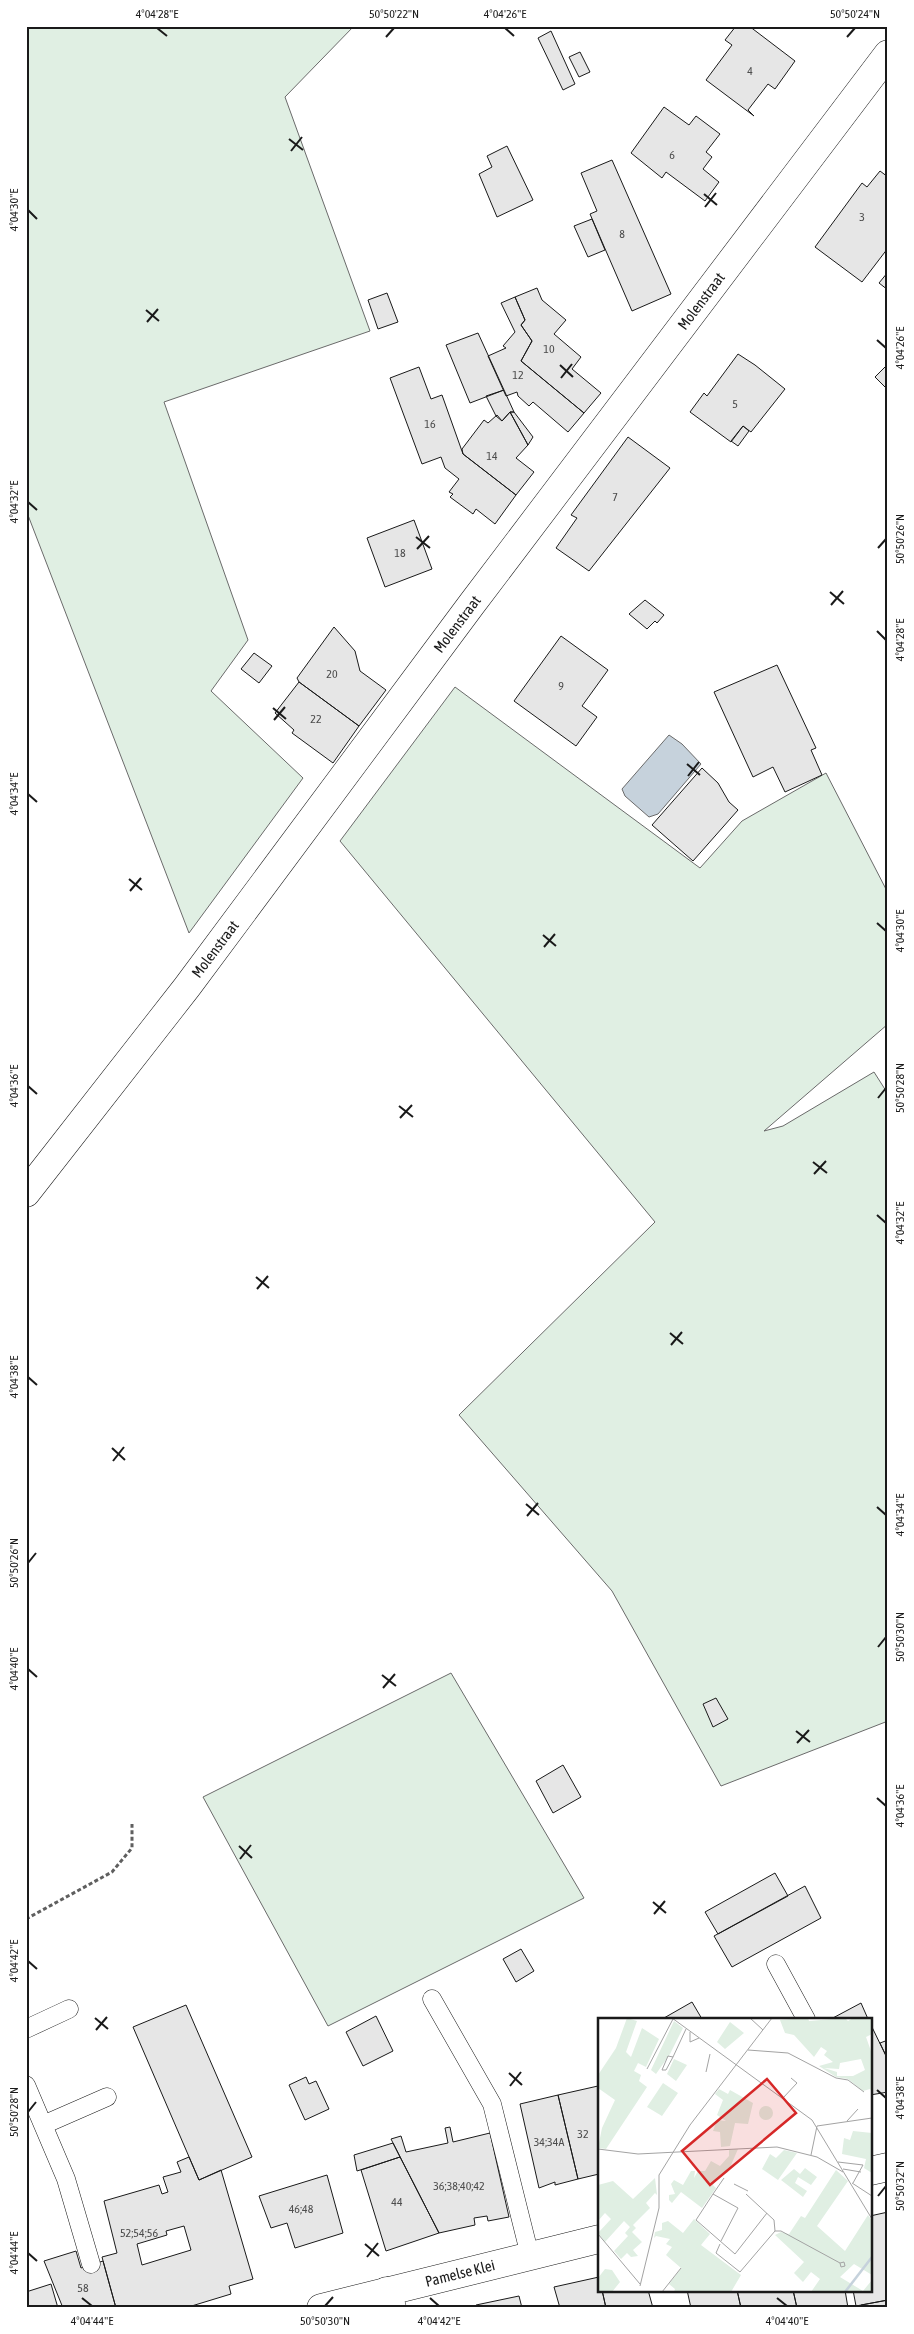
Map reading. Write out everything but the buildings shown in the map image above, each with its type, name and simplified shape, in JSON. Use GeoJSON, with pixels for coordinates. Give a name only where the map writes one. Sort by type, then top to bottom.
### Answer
{"type":"FeatureCollection","features":[{"type":"Feature","properties":{"kind":"street","name":"Molenstraat"},"geometry":{"type":"LineString","coordinates":[[26,1193],[187,986],[477,597],[888,54]]}},
{"type":"Feature","properties":{"kind":"street"},"geometry":{"type":"LineString","coordinates":[[872,2171],[888,2167]]}},
{"type":"Feature","properties":{"kind":"street","name":"Pamelse Klei"},"geometry":{"type":"LineString","coordinates":[[322,2308],[390,2299],[530,2256],[598,2239]]}},
{"type":"Feature","properties":{"kind":"lane"},"geometry":{"type":"LineString","coordinates":[[776,1964],[805,2018]]}},
{"type":"Feature","properties":{"kind":"lane"},"geometry":{"type":"LineString","coordinates":[[432,1999],[492,2104],[530,2256]]}},
{"type":"Feature","properties":{"kind":"lane"},"geometry":{"type":"LineString","coordinates":[[26,2029],[69,2010]]}},
{"type":"Feature","properties":{"kind":"lane"},"geometry":{"type":"LineString","coordinates":[[26,2085],[66,2179],[91,2264]]}},
{"type":"Feature","properties":{"kind":"lane"},"geometry":{"type":"LineString","coordinates":[[43,2125],[107,2097]]}},
{"type":"Feature","properties":{"kind":"path"},"geometry":{"type":"LineString","coordinates":[[26,1919],[112,1872],[132,1848],[132,1824]]}},
{"type":"Feature","properties":{"kind":"green space"},"geometry":{"type":"Polygon","coordinates":[[[26,26],[354,26],[285,97],[370,331],[164,402],[248,640],[211,691],[303,778],[189,933],[26,510],[26,26]]]}},
{"type":"Feature","properties":{"kind":"green space"},"geometry":{"type":"Polygon","coordinates":[[[455,687],[700,868],[742,821],[826,773],[888,893],[888,1024],[764,1131],[783,1126],[874,1072],[888,1094],[888,1721],[721,1786],[612,1591],[459,1415],[655,1222],[340,841],[455,687]]]}},
{"type":"Feature","properties":{"kind":"green space"},"geometry":{"type":"Polygon","coordinates":[[[451,1673],[584,1898],[328,2026],[203,1797],[451,1673]]]}},
{"type":"Feature","properties":{"kind":"shaded area"},"geometry":{"type":"Polygon","coordinates":[[[669,735],[682,744],[701,764],[658,814],[649,817],[625,796],[622,789],[669,735]]]}}]}
